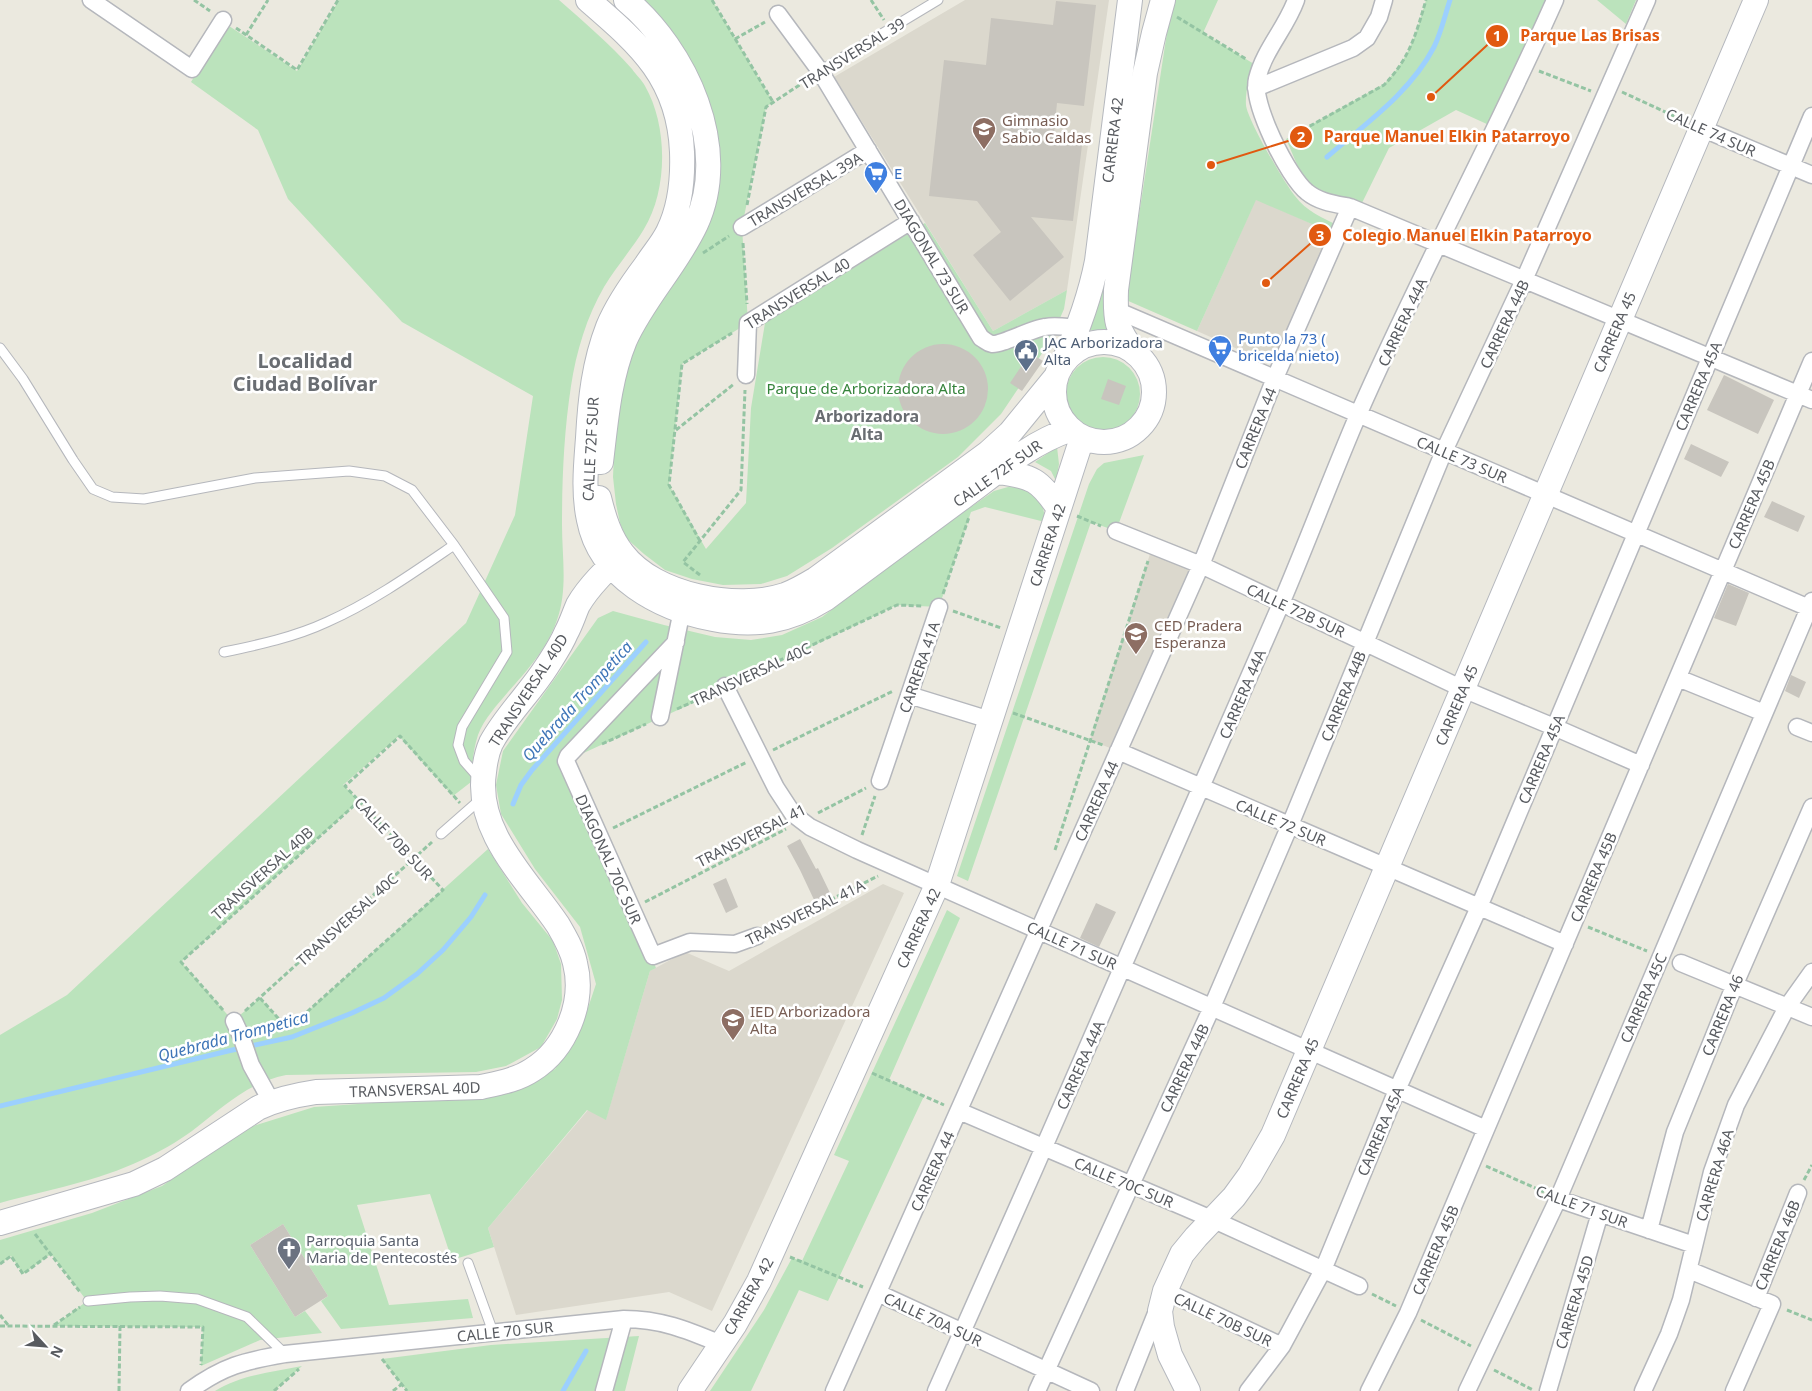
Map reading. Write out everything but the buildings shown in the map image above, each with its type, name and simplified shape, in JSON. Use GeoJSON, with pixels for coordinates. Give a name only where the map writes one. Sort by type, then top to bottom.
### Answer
{"type":"FeatureCollection","features":[{"type":"Feature","properties":{"kind":"street"},"geometry":{"type":"LineString","coordinates":[[91,0],[192,69],[223,20]]}},
{"type":"Feature","properties":{"kind":"street","name":"CALLE 72F SUR"},"geometry":{"type":"LineString","coordinates":[[588,0],[645,52],[660,73],[676,111],[682,151],[680,194],[674,218],[667,234],[618,306],[602,343],[594,378],[589,422],[586,498],[589,520],[593,536],[616,560],[629,583],[648,596],[701,616],[743,623],[782,619],[805,611],[825,599],[1046,439],[1075,434]]}},
{"type":"Feature","properties":{"kind":"street","name":"CALLE 72F SUR"},"geometry":{"type":"LineString","coordinates":[[616,560],[599,498],[600,471],[610,390],[625,340],[645,304],[696,224],[703,203],[707,162],[700,113],[692,88],[674,53],[626,0]]}},
{"type":"Feature","properties":{"kind":"street","name":"CARRERA 42"},"geometry":{"type":"LineString","coordinates":[[1059,372],[1077,328],[1094,275],[1130,0]]}},
{"type":"Feature","properties":{"kind":"street"},"geometry":{"type":"LineString","coordinates":[[1296,0],[1288,21],[1260,68],[1256,88],[1263,120],[1300,186],[1307,193],[1318,200],[1350,207],[1805,397]]}},
{"type":"Feature","properties":{"kind":"street"},"geometry":{"type":"LineString","coordinates":[[1256,88],[1353,48],[1367,38],[1379,17],[1384,0]]}},
{"type":"Feature","properties":{"kind":"street","name":"CARRERA 44A"},"geometry":{"type":"LineString","coordinates":[[936,1391],[1124,968],[1281,603],[1359,414],[1438,244],[1526,66],[1555,0]]}},
{"type":"Feature","properties":{"kind":"street","name":"CARRERA 44B"},"geometry":{"type":"LineString","coordinates":[[1037,1391],[1212,1007],[1290,825],[1444,451],[1524,280],[1647,0]]}},
{"type":"Feature","properties":{"kind":"street","name":"CARRERA 45"},"geometry":{"type":"LineString","coordinates":[[1125,1391],[1182,1254],[1214,1220],[1250,1175],[1273,1135],[1756,0]]}},
{"type":"Feature","properties":{"kind":"street","name":"CARRERA 42"},"geometry":{"type":"LineString","coordinates":[[1135,353],[1119,329],[1116,310],[1118,272],[1145,73],[1162,4]]}},
{"type":"Feature","properties":{"kind":"street","name":"DIAGONAL 73 SUR"},"geometry":{"type":"LineString","coordinates":[[778,14],[820,71],[982,338],[993,344],[1046,327],[1062,326],[1077,328]]}},
{"type":"Feature","properties":{"kind":"street","name":"CARRERA 45A"},"geometry":{"type":"LineString","coordinates":[[1248,1391],[1282,1346],[1323,1270],[1397,1090],[1479,907],[1812,116]]}},
{"type":"Feature","properties":{"kind":"street","name":"CALLE 74 SUR"},"geometry":{"type":"LineString","coordinates":[[1701,128],[1812,175]]}},
{"type":"Feature","properties":{"kind":"street","name":"TRANSVERSAL 39A"},"geometry":{"type":"LineString","coordinates":[[742,227],[868,150]]}},
{"type":"Feature","properties":{"kind":"street","name":"CARRERA 44"},"geometry":{"type":"LineString","coordinates":[[834,1391],[1200,565],[1275,378],[1350,207]]}},
{"type":"Feature","properties":{"kind":"street","name":"TRANSVERSAL 40"},"geometry":{"type":"LineString","coordinates":[[748,323],[911,221]]}},
{"type":"Feature","properties":{"kind":"street","name":"CALLE 73 SUR"},"geometry":{"type":"LineString","coordinates":[[1116,310],[1723,571],[1811,604]]}},
{"type":"Feature","properties":{"kind":"street"},"geometry":{"type":"LineString","coordinates":[[746,375],[748,323]]}},
{"type":"Feature","properties":{"kind":"street"},"geometry":{"type":"LineString","coordinates":[[1095,342],[1110,342],[1123,346],[1135,353],[1146,364],[1152,378],[1154,394],[1151,410],[1143,424],[1132,434],[1118,441],[1102,443],[1075,434],[1061,420],[1055,407],[1053,393],[1059,372],[1070,354],[1095,342]]}},
{"type":"Feature","properties":{"kind":"street","name":"CARRERA 45B"},"geometry":{"type":"LineString","coordinates":[[1369,1391],[1408,1313],[1723,571],[1805,397],[1812,361]]}},
{"type":"Feature","properties":{"kind":"street","name":"CALLE 72F SUR"},"geometry":{"type":"LineString","coordinates":[[616,560],[640,570],[655,580],[699,596],[722,601],[744,602],[786,595],[816,579],[988,453],[1024,418],[1059,372]]}},
{"type":"Feature","properties":{"kind":"street","name":"CARRERA 42"},"geometry":{"type":"LineString","coordinates":[[690,1391],[747,1304],[937,885],[1059,509],[1075,434]]}},
{"type":"Feature","properties":{"kind":"street"},"geometry":{"type":"LineString","coordinates":[[998,472],[1028,478],[1040,484],[1059,509]]}},
{"type":"Feature","properties":{"kind":"street","name":"CALLE 72B SUR"},"geometry":{"type":"LineString","coordinates":[[1116,531],[1200,565],[1463,689],[1641,766]]}},
{"type":"Feature","properties":{"kind":"street","name":"TRANSVERSAL 40D"},"geometry":{"type":"LineString","coordinates":[[11,1220],[134,1184],[165,1169],[271,1101],[316,1092],[481,1087],[508,1082],[530,1072],[553,1054],[569,1028],[575,1010],[578,978],[576,965],[566,939],[558,925],[497,839],[477,797],[491,744],[504,722],[558,650],[586,593],[616,560]]}},
{"type":"Feature","properties":{"kind":"street","name":"CARRERA 45C"},"geometry":{"type":"LineString","coordinates":[[1467,1391],[1558,1199],[1811,604]]}},
{"type":"Feature","properties":{"kind":"street","name":"CARRERA 41A"},"geometry":{"type":"LineString","coordinates":[[880,781],[939,606]]}},
{"type":"Feature","properties":{"kind":"street"},"geometry":{"type":"LineString","coordinates":[[660,717],[682,610]]}},
{"type":"Feature","properties":{"kind":"street","name":"DIAGONAL 70C SUR"},"geometry":{"type":"LineString","coordinates":[[653,956],[566,761],[568,756],[676,642]]}},
{"type":"Feature","properties":{"kind":"street"},"geometry":{"type":"LineString","coordinates":[[1678,678],[1764,713]]}},
{"type":"Feature","properties":{"kind":"street","name":"CALLE 71 SUR"},"geometry":{"type":"LineString","coordinates":[[725,686],[776,788],[793,814],[823,834],[1486,1129]]}},
{"type":"Feature","properties":{"kind":"street"},"geometry":{"type":"LineString","coordinates":[[909,695],[992,714]]}},
{"type":"Feature","properties":{"kind":"street","name":"CALLE 72 SUR"},"geometry":{"type":"LineString","coordinates":[[1118,751],[1565,944]]}},
{"type":"Feature","properties":{"kind":"street","name":"CARRERA 46"},"geometry":{"type":"LineString","coordinates":[[1649,1230],[1676,1132],[1735,984],[1812,807]]}},
{"type":"Feature","properties":{"kind":"street","name":"TRANSVERSAL 41A"},"geometry":{"type":"LineString","coordinates":[[653,956],[690,942],[735,944],[757,936]]}},
{"type":"Feature","properties":{"kind":"street"},"geometry":{"type":"LineString","coordinates":[[1681,964],[1735,984],[1812,1017]]}},
{"type":"Feature","properties":{"kind":"street","name":"CARRERA 46A"},"geometry":{"type":"LineString","coordinates":[[1643,1391],[1669,1334],[1689,1270],[1712,1172],[1736,1104],[1787,1007],[1812,972]]}},
{"type":"Feature","properties":{"kind":"street"},"geometry":{"type":"LineString","coordinates":[[234,1021],[251,1065],[271,1101]]}},
{"type":"Feature","properties":{"kind":"street","name":"CALLE 70C SUR"},"geometry":{"type":"LineString","coordinates":[[959,1111],[1214,1220],[1359,1286]]}},
{"type":"Feature","properties":{"kind":"street","name":"CARRERA 46B"},"geometry":{"type":"LineString","coordinates":[[1734,1391],[1798,1192]]}},
{"type":"Feature","properties":{"kind":"street","name":"CALLE 71 SUR"},"geometry":{"type":"LineString","coordinates":[[1558,1199],[1694,1245]]}},
{"type":"Feature","properties":{"kind":"street","name":"CARRERA 45D"},"geometry":{"type":"LineString","coordinates":[[1548,1391],[1600,1214]]}},
{"type":"Feature","properties":{"kind":"street"},"geometry":{"type":"LineString","coordinates":[[1689,1270],[1764,1301]]}},
{"type":"Feature","properties":{"kind":"street"},"geometry":{"type":"LineString","coordinates":[[1165,1291],[1160,1311],[1162,1327],[1170,1355],[1188,1391]]}},
{"type":"Feature","properties":{"kind":"street","name":"CALLE 70B SUR"},"geometry":{"type":"LineString","coordinates":[[1165,1291],[1282,1346]]}},
{"type":"Feature","properties":{"kind":"street","name":"CALLE 70A SUR"},"geometry":{"type":"LineString","coordinates":[[878,1293],[1091,1391]]}},
{"type":"Feature","properties":{"kind":"street"},"geometry":{"type":"LineString","coordinates":[[604,1391],[624,1319]]}},
{"type":"Feature","properties":{"kind":"street","name":"CALLE 70 SUR"},"geometry":{"type":"LineString","coordinates":[[194,1387],[227,1368],[285,1354],[624,1319],[654,1320],[721,1344]]}},
{"type":"Feature","properties":{"kind":"lane","name":"TRANSVERSAL 39"},"geometry":{"type":"LineString","coordinates":[[820,71],[938,0]]}},
{"type":"Feature","properties":{"kind":"lane"},"geometry":{"type":"LineString","coordinates":[[0,348],[23,379],[93,489],[112,497],[144,499],[254,478],[349,471],[384,476],[412,490],[454,545],[504,618],[507,652],[462,727],[458,745],[477,797],[442,834]]}},
{"type":"Feature","properties":{"kind":"lane"},"geometry":{"type":"LineString","coordinates":[[224,652],[264,644],[326,623],[379,595],[454,545]]}},
{"type":"Feature","properties":{"kind":"lane"},"geometry":{"type":"LineString","coordinates":[[468,1263],[493,1332]]}},
{"type":"Feature","properties":{"kind":"lane"},"geometry":{"type":"LineString","coordinates":[[88,1301],[130,1296],[197,1299],[247,1317],[285,1354]]}},
{"type":"Feature","properties":{"kind":"path"},"geometry":{"type":"LineString","coordinates":[[194,0],[297,70],[338,0]]}},
{"type":"Feature","properties":{"kind":"path"},"geometry":{"type":"LineString","coordinates":[[246,35],[268,0]]}},
{"type":"Feature","properties":{"kind":"path"},"geometry":{"type":"LineString","coordinates":[[712,0],[773,102]]}},
{"type":"Feature","properties":{"kind":"path"},"geometry":{"type":"LineString","coordinates":[[871,0],[890,29]]}},
{"type":"Feature","properties":{"kind":"path"},"geometry":{"type":"LineString","coordinates":[[1276,144],[1384,84],[1394,75],[1409,52],[1426,0]]}},
{"type":"Feature","properties":{"kind":"path"},"geometry":{"type":"LineString","coordinates":[[1162,4],[1260,68]]}},
{"type":"Feature","properties":{"kind":"path"},"geometry":{"type":"LineString","coordinates":[[735,39],[778,14]]}},
{"type":"Feature","properties":{"kind":"path","name":"CALLE 74 SUR"},"geometry":{"type":"LineString","coordinates":[[1526,66],[1608,92],[1701,128]]}},
{"type":"Feature","properties":{"kind":"path","name":"TRANSVERSAL 39"},"geometry":{"type":"LineString","coordinates":[[766,106],[820,71]]}},
{"type":"Feature","properties":{"kind":"path","name":"TRANSVERSAL 40"},"geometry":{"type":"LineString","coordinates":[[676,431],[682,364],[748,323]]}},
{"type":"Feature","properties":{"kind":"path"},"geometry":{"type":"LineString","coordinates":[[700,541],[669,485],[676,431],[746,375]]}},
{"type":"Feature","properties":{"kind":"path"},"geometry":{"type":"LineString","coordinates":[[705,579],[683,562],[741,490],[746,375]]}},
{"type":"Feature","properties":{"kind":"path"},"geometry":{"type":"LineString","coordinates":[[1059,509],[1116,531]]}},
{"type":"Feature","properties":{"kind":"path","name":"CARRERA 41A"},"geometry":{"type":"LineString","coordinates":[[939,606],[971,512]]}},
{"type":"Feature","properties":{"kind":"path"},"geometry":{"type":"LineString","coordinates":[[1054,852],[1153,546]]}},
{"type":"Feature","properties":{"kind":"path","name":"TRANSVERSAL 40C"},"geometry":{"type":"LineString","coordinates":[[600,745],[897,605],[939,606],[1018,634]]}},
{"type":"Feature","properties":{"kind":"path"},"geometry":{"type":"LineString","coordinates":[[992,714],[1090,740],[1118,751]]}},
{"type":"Feature","properties":{"kind":"path","name":"CALLE 70B SUR"},"geometry":{"type":"LineString","coordinates":[[260,998],[288,1029],[443,890],[345,786],[400,736],[477,797]]}},
{"type":"Feature","properties":{"kind":"path"},"geometry":{"type":"LineString","coordinates":[[857,850],[880,781]]}},
{"type":"Feature","properties":{"kind":"path","name":"TRANSVERSAL 41"},"geometry":{"type":"LineString","coordinates":[[632,909],[880,781]]}},
{"type":"Feature","properties":{"kind":"path","name":"TRANSVERSAL 40B"},"geometry":{"type":"LineString","coordinates":[[234,1021],[181,962],[359,801]]}},
{"type":"Feature","properties":{"kind":"path","name":"TRANSVERSAL 40C"},"geometry":{"type":"LineString","coordinates":[[234,1021],[442,834]]}},
{"type":"Feature","properties":{"kind":"path","name":"TRANSVERSAL 41A"},"geometry":{"type":"LineString","coordinates":[[757,936],[897,867]]}},
{"type":"Feature","properties":{"kind":"path"},"geometry":{"type":"LineString","coordinates":[[1574,921],[1661,956]]}},
{"type":"Feature","properties":{"kind":"path"},"geometry":{"type":"LineString","coordinates":[[889,1081],[959,1111]]}},
{"type":"Feature","properties":{"kind":"path","name":"CALLE 71 SUR"},"geometry":{"type":"LineString","coordinates":[[1473,1160],[1558,1199]]}},
{"type":"Feature","properties":{"kind":"path"},"geometry":{"type":"LineString","coordinates":[[11,1220],[50,1254],[88,1301],[54,1326]]}},
{"type":"Feature","properties":{"kind":"path","name":"CALLE 70A SUR"},"geometry":{"type":"LineString","coordinates":[[773,1250],[878,1293]]}},
{"type":"Feature","properties":{"kind":"path"},"geometry":{"type":"LineString","coordinates":[[0,1264],[10,1256],[23,1274],[50,1254]]}},
{"type":"Feature","properties":{"kind":"path"},"geometry":{"type":"LineString","coordinates":[[1764,1301],[1812,1320]]}},
{"type":"Feature","properties":{"kind":"path"},"geometry":{"type":"LineString","coordinates":[[0,1316],[8,1326]]}},
{"type":"Feature","properties":{"kind":"path"},"geometry":{"type":"LineString","coordinates":[[0,1326],[203,1327],[194,1387]]}},
{"type":"Feature","properties":{"kind":"path"},"geometry":{"type":"LineString","coordinates":[[119,1391],[120,1326]]}},
{"type":"Feature","properties":{"kind":"path"},"geometry":{"type":"LineString","coordinates":[[371,1345],[407,1391]]}},
{"type":"Feature","properties":{"kind":"path"},"geometry":{"type":"LineString","coordinates":[[1480,1363],[1536,1391]]}},
{"type":"Feature","properties":{"kind":"path"},"geometry":{"type":"LineString","coordinates":[[393,1391],[402,1384]]}},
{"type":"Feature","properties":{"kind":"shaded area","name":"Gimnasio Sabio Caldas"},"geometry":{"type":"Polygon","coordinates":[[[965,0],[1109,0],[1067,290],[993,331],[834,77],[965,0]]]}},
{"type":"Feature","properties":{"kind":"shaded area"},"geometry":{"type":"Polygon","coordinates":[[[1256,199],[1335,234],[1276,366],[1197,331],[1256,199]]]}},
{"type":"Feature","properties":{"kind":"shaded area","name":"CED Pradera Esperanza"},"geometry":{"type":"Polygon","coordinates":[[[1150,554],[1194,570],[1110,748],[1090,740],[1150,554]]]}},
{"type":"Feature","properties":{"kind":"shaded area","name":"IED Arborizadora Alta"},"geometry":{"type":"Polygon","coordinates":[[[883,884],[904,893],[712,1311],[669,1292],[516,1315],[488,1228],[588,1110],[606,1119],[650,971],[685,952],[729,971],[883,884]]]}},
{"type":"Feature","properties":{"kind":"green space"},"geometry":{"type":"Polygon","coordinates":[[[339,0],[559,0],[597,33],[644,84],[653,102],[661,139],[661,177],[658,196],[644,229],[598,298],[587,322],[576,360],[565,438],[562,507],[564,573],[562,597],[557,620],[548,640],[536,658],[495,707],[481,729],[476,741],[471,782],[453,796],[399,736],[343,785],[359,801],[181,962],[233,1021],[260,998],[288,1029],[488,849],[522,903],[553,941],[561,964],[562,1000],[557,1019],[541,1047],[506,1066],[476,1072],[286,1075],[272,1079],[247,1090],[168,1147],[142,1160],[108,1174],[0,1203],[0,1035],[67,995],[466,623],[515,515],[533,396],[402,322],[288,199],[258,130],[191,82],[226,24],[297,71],[339,0]]]}},
{"type":"Feature","properties":{"kind":"green space","name":"Parque de Arborizadora Alta"},"geometry":{"type":"Polygon","coordinates":[[[632,0],[712,0],[773,102],[766,107],[742,227],[748,323],[682,364],[669,485],[706,549],[746,503],[751,408],[765,323],[925,223],[993,331],[1067,290],[1064,309],[1049,343],[1001,414],[958,457],[832,548],[787,576],[761,584],[723,585],[692,579],[665,570],[626,538],[620,523],[613,477],[615,430],[628,355],[691,243],[705,133],[632,0]]]}},
{"type":"Feature","properties":{"kind":"green space"},"geometry":{"type":"Polygon","coordinates":[[[1176,0],[1218,0],[1203,33],[1254,64],[1247,89],[1246,105],[1259,137],[1283,179],[1299,201],[1315,214],[1339,226],[1335,234],[1256,200],[1197,331],[1126,300],[1170,13],[1176,0]]]}},
{"type":"Feature","properties":{"kind":"green space"},"geometry":{"type":"Polygon","coordinates":[[[1426,0],[1550,0],[1489,125],[1456,110],[1389,148],[1362,203],[1325,196],[1314,189],[1304,177],[1286,139],[1384,84],[1400,65],[1411,45],[1426,0]]]}},
{"type":"Feature","properties":{"kind":"green space"},"geometry":{"type":"Polygon","coordinates":[[[1597,0],[1636,0],[1626,24],[1597,0]]]}},
{"type":"Feature","properties":{"kind":"green space"},"geometry":{"type":"Polygon","coordinates":[[[1105,283],[1109,331],[1088,330],[1105,283]]]}},
{"type":"Feature","properties":{"kind":"green space"},"geometry":{"type":"Polygon","coordinates":[[[1103,357],[1117,360],[1129,368],[1137,380],[1140,394],[1137,408],[1129,420],[1117,428],[1103,431],[1089,428],[1077,420],[1069,408],[1066,394],[1069,380],[1077,368],[1089,360],[1103,357]]]}},
{"type":"Feature","properties":{"kind":"green space"},"geometry":{"type":"Polygon","coordinates":[[[1057,447],[1059,464],[1056,481],[1051,471],[1035,462],[1057,447]]]}},
{"type":"Feature","properties":{"kind":"green space"},"geometry":{"type":"Polygon","coordinates":[[[1144,455],[1116,531],[1091,522],[968,881],[957,876],[1089,484],[1097,469],[1104,463],[1144,455]]]}},
{"type":"Feature","properties":{"kind":"green space"},"geometry":{"type":"Polygon","coordinates":[[[1008,487],[1024,489],[1036,495],[1042,506],[1045,522],[985,507],[971,512],[939,607],[897,605],[726,688],[566,761],[656,968],[650,971],[606,1120],[587,1110],[488,1228],[494,1247],[452,1260],[430,1194],[357,1205],[389,1305],[468,1299],[473,1318],[341,1329],[321,1301],[328,1296],[283,1224],[250,1245],[295,1317],[305,1311],[322,1333],[260,1340],[201,1366],[203,1327],[54,1326],[87,1301],[51,1254],[23,1274],[11,1256],[0,1264],[0,1240],[92,1213],[162,1186],[244,1129],[314,1107],[402,1101],[462,1100],[507,1092],[555,1069],[582,1026],[596,984],[580,927],[535,869],[501,814],[496,785],[503,751],[598,618],[613,611],[715,637],[751,640],[782,635],[822,617],[955,518],[994,491],[1008,487]]]}},
{"type":"Feature","properties":{"kind":"green space"},"geometry":{"type":"Polygon","coordinates":[[[947,910],[960,918],[889,1080],[924,1096],[828,1301],[799,1290],[751,1391],[710,1391],[764,1310],[792,1258],[802,1261],[849,1161],[834,1155],[947,910]]]}},
{"type":"Feature","properties":{"kind":"green space"},"geometry":{"type":"Polygon","coordinates":[[[639,1336],[625,1391],[407,1391],[382,1359],[491,1345],[639,1336]]]}},
{"type":"Feature","properties":{"kind":"green space"},"geometry":{"type":"Polygon","coordinates":[[[302,1366],[274,1391],[215,1391],[235,1381],[268,1372],[302,1366]]]}},
{"type":"Feature","properties":{"kind":"waterway"},"geometry":{"type":"LineString","coordinates":[[1327,157],[1386,107],[1424,64],[1441,30],[1450,0]]}},
{"type":"Feature","properties":{"kind":"waterway","name":"Quebrada Trompetica"},"geometry":{"type":"LineString","coordinates":[[513,804],[521,785],[532,770],[646,642]]}},
{"type":"Feature","properties":{"kind":"waterway","name":"Quebrada Trompetica"},"geometry":{"type":"LineString","coordinates":[[0,1106],[292,1037],[352,1013],[384,998],[417,974],[443,950],[471,917],[485,895]]}},
{"type":"Feature","properties":{"kind":"waterway"},"geometry":{"type":"LineString","coordinates":[[563,1391],[586,1351]]}},
{"type":"Feature","properties":{"kind":"place","name":"Parque Las Brisas"},"geometry":{"type":"Point","coordinates":[1431,97]}},
{"type":"Feature","properties":{"kind":"place","name":"Gimnasio Sabio Caldas"},"geometry":{"type":"Point","coordinates":[984,150]}},
{"type":"Feature","properties":{"kind":"place","name":"Parque Manuel Elkin Patarroyo"},"geometry":{"type":"Point","coordinates":[1211,165]}},
{"type":"Feature","properties":{"kind":"place","name":"E"},"geometry":{"type":"Point","coordinates":[876,194]}},
{"type":"Feature","properties":{"kind":"place","name":"Colegio Manuel Elkin Patarroyo"},"geometry":{"type":"Point","coordinates":[1266,283]}},
{"type":"Feature","properties":{"kind":"place","name":"Punto la 73 ( bricelda nieto)"},"geometry":{"type":"Point","coordinates":[1220,368]}},
{"type":"Feature","properties":{"kind":"place","name":"JAC Arborizadora Alta"},"geometry":{"type":"Point","coordinates":[1026,372]}},
{"type":"Feature","properties":{"kind":"place","name":"CED Pradera Esperanza"},"geometry":{"type":"Point","coordinates":[1136,655]}},
{"type":"Feature","properties":{"kind":"place","name":"IED Arborizadora Alta"},"geometry":{"type":"Point","coordinates":[733,1041]}},
{"type":"Feature","properties":{"kind":"place","name":"Parroquia Santa Maria de Pentecostés"},"geometry":{"type":"Point","coordinates":[289,1270]}},
{"type":"Feature","properties":{"kind":"district","name":"Localidad Ciudad Bolívar"},"geometry":{"type":"Point","coordinates":[305,372]}},
{"type":"Feature","properties":{"kind":"district","name":"Arborizadora Alta"},"geometry":{"type":"Point","coordinates":[867,425]}}]}
